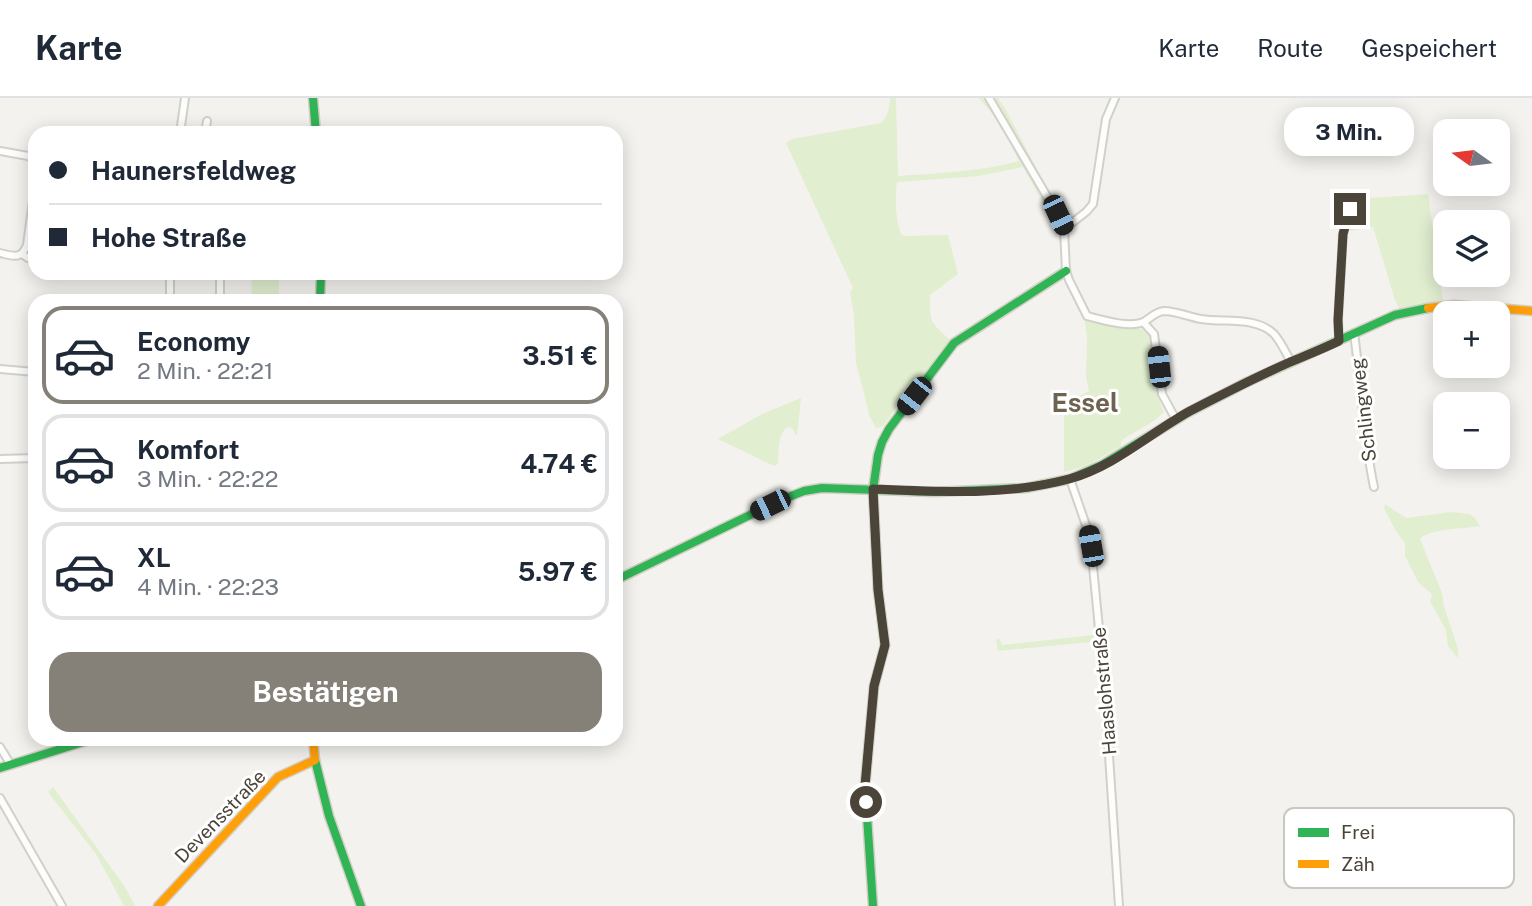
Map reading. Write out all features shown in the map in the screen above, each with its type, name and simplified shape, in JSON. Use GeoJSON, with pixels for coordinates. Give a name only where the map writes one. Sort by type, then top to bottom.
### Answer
{"type":"FeatureCollection","features":[{"type":"Feature","properties":{"kind":"main road"},"geometry":{"type":"LineString","coordinates":[[313,98],[315,126]]}},
{"type":"Feature","properties":{"kind":"main road"},"geometry":{"type":"LineString","coordinates":[[873,906],[865,786],[874,686],[885,645],[878,590],[873,489],[878,454],[888,429],[954,343],[1066,271]]}},
{"type":"Feature","properties":{"kind":"main road"},"geometry":{"type":"LineString","coordinates":[[623,578],[808,490],[822,488],[934,492],[1015,489],[1070,479],[1102,465],[1176,419],[1236,388],[1395,315],[1437,306],[1532,311]]}},
{"type":"Feature","properties":{"kind":"main road"},"geometry":{"type":"LineString","coordinates":[[0,768],[71,746]]}},
{"type":"Feature","properties":{"kind":"main road"},"geometry":{"type":"LineString","coordinates":[[314,746],[318,778],[326,806],[361,906]]}},
{"type":"Feature","properties":{"kind":"main road","name":"Devensstraße"},"geometry":{"type":"LineString","coordinates":[[158,906],[278,777],[315,760]]}},
{"type":"Feature","properties":{"kind":"street"},"geometry":{"type":"LineString","coordinates":[[181,126],[185,98]]}},
{"type":"Feature","properties":{"kind":"street"},"geometry":{"type":"LineString","coordinates":[[989,98],[1058,215],[1064,229],[1066,271],[1087,316],[1110,323],[1144,323],[1162,311],[1200,319],[1255,323],[1275,335],[1291,362]]}},
{"type":"Feature","properties":{"kind":"street"},"geometry":{"type":"LineString","coordinates":[[1064,229],[1093,204],[1106,119],[1115,98]]}},
{"type":"Feature","properties":{"kind":"street"},"geometry":{"type":"LineString","coordinates":[[206,126],[207,121]]}},
{"type":"Feature","properties":{"kind":"street"},"geometry":{"type":"LineString","coordinates":[[0,151],[28,156]]}},
{"type":"Feature","properties":{"kind":"street"},"geometry":{"type":"LineString","coordinates":[[1339,341],[1343,234],[1350,209]]}},
{"type":"Feature","properties":{"kind":"street"},"geometry":{"type":"LineString","coordinates":[[0,253],[18,256],[22,254],[28,238]]}},
{"type":"Feature","properties":{"kind":"street"},"geometry":{"type":"LineString","coordinates":[[22,254],[28,258]]}},
{"type":"Feature","properties":{"kind":"street"},"geometry":{"type":"LineString","coordinates":[[1144,323],[1154,334],[1162,394],[1176,419]]}},
{"type":"Feature","properties":{"kind":"street","name":"Schlingweg"},"geometry":{"type":"LineString","coordinates":[[1354,333],[1366,450],[1374,486]]}},
{"type":"Feature","properties":{"kind":"street"},"geometry":{"type":"LineString","coordinates":[[0,369],[28,371]]}},
{"type":"Feature","properties":{"kind":"street"},"geometry":{"type":"LineString","coordinates":[[0,459],[28,458]]}},
{"type":"Feature","properties":{"kind":"street","name":"Haaslohstraße"},"geometry":{"type":"LineString","coordinates":[[1070,479],[1091,546],[1104,680],[1119,906]]}},
{"type":"Feature","properties":{"kind":"street"},"geometry":{"type":"LineString","coordinates":[[0,747],[11,765]]}},
{"type":"Feature","properties":{"kind":"street"},"geometry":{"type":"LineString","coordinates":[[0,798],[62,906]]}},
{"type":"Feature","properties":{"kind":"green space"},"geometry":{"type":"Polygon","coordinates":[[[890,98],[896,98],[898,176],[974,170],[1019,161],[1000,123],[979,98],[998,98],[1065,223],[1056,227],[1023,167],[979,176],[897,182],[896,208],[901,234],[948,235],[958,274],[930,295],[933,321],[951,341],[902,402],[897,402],[883,426],[876,428],[869,415],[856,363],[850,292],[853,288],[786,143],[792,139],[881,123],[887,114],[890,98]]]}},
{"type":"Feature","properties":{"kind":"green space"},"geometry":{"type":"Polygon","coordinates":[[[1428,194],[1433,230],[1433,287],[1441,287],[1443,301],[1400,310],[1373,227],[1349,231],[1356,199],[1428,194]]]}},
{"type":"Feature","properties":{"kind":"green space"},"geometry":{"type":"Polygon","coordinates":[[[252,280],[279,280],[279,294],[251,294],[252,280]]]}},
{"type":"Feature","properties":{"kind":"green space"},"geometry":{"type":"Polygon","coordinates":[[[1084,316],[1109,326],[1142,329],[1149,334],[1152,340],[1157,394],[1164,412],[1121,441],[1121,446],[1086,466],[1064,472],[1064,407],[1089,391],[1084,316]]]}},
{"type":"Feature","properties":{"kind":"green space"},"geometry":{"type":"Polygon","coordinates":[[[801,398],[797,436],[792,428],[787,427],[779,444],[778,464],[774,466],[718,439],[764,413],[801,398]]]}},
{"type":"Feature","properties":{"kind":"green space"},"geometry":{"type":"Polygon","coordinates":[[[1385,504],[1406,518],[1451,512],[1469,514],[1480,526],[1440,531],[1420,539],[1442,593],[1458,649],[1458,658],[1448,646],[1446,630],[1430,601],[1432,594],[1418,582],[1405,556],[1405,543],[1384,509],[1385,504]]]}},
{"type":"Feature","properties":{"kind":"green space"},"geometry":{"type":"Polygon","coordinates":[[[1095,611],[1097,637],[1092,642],[998,651],[996,640],[999,638],[1002,645],[1094,635],[1095,611]]]}},
{"type":"Feature","properties":{"kind":"green space"},"geometry":{"type":"Polygon","coordinates":[[[53,787],[125,887],[135,906],[124,906],[96,854],[48,792],[53,787]]]}},
{"type":"Feature","properties":{"kind":"traffic: fast"},"geometry":{"type":"LineString","coordinates":[[313,98],[315,126]]}},
{"type":"Feature","properties":{"kind":"traffic: fast"},"geometry":{"type":"LineString","coordinates":[[873,906],[865,786],[874,686],[885,645],[878,590],[873,490],[878,455],[889,429],[954,343],[1066,271]]}},
{"type":"Feature","properties":{"kind":"traffic: fast"},"geometry":{"type":"LineString","coordinates":[[320,294],[321,280]]}},
{"type":"Feature","properties":{"kind":"traffic: fast"},"geometry":{"type":"LineString","coordinates":[[623,577],[804,491],[822,488],[934,492],[1026,488],[1070,479],[1102,465],[1187,413],[1247,382],[1395,315],[1428,308]]}},
{"type":"Feature","properties":{"kind":"traffic: fast"},"geometry":{"type":"LineString","coordinates":[[0,768],[70,746]]}},
{"type":"Feature","properties":{"kind":"traffic: fast"},"geometry":{"type":"LineString","coordinates":[[315,760],[329,816],[361,906]]}},
{"type":"Feature","properties":{"kind":"traffic: slow"},"geometry":{"type":"LineString","coordinates":[[1428,308],[1454,305],[1532,311]]}},
{"type":"Feature","properties":{"kind":"traffic: slow"},"geometry":{"type":"LineString","coordinates":[[158,906],[278,777],[315,760],[314,746]]}},
{"type":"Feature","properties":{"kind":"district","name":"Essel"},"geometry":{"type":"Point","coordinates":[1085,403]}},
{"type":"Feature","properties":{"kind":"route"},"geometry":{"type":"LineString","coordinates":[[866,802],[874,686],[885,645],[878,590],[873,489],[934,492],[1015,489],[1070,479],[1102,465],[1197,407],[1339,341],[1343,234],[1350,209]]}}]}
